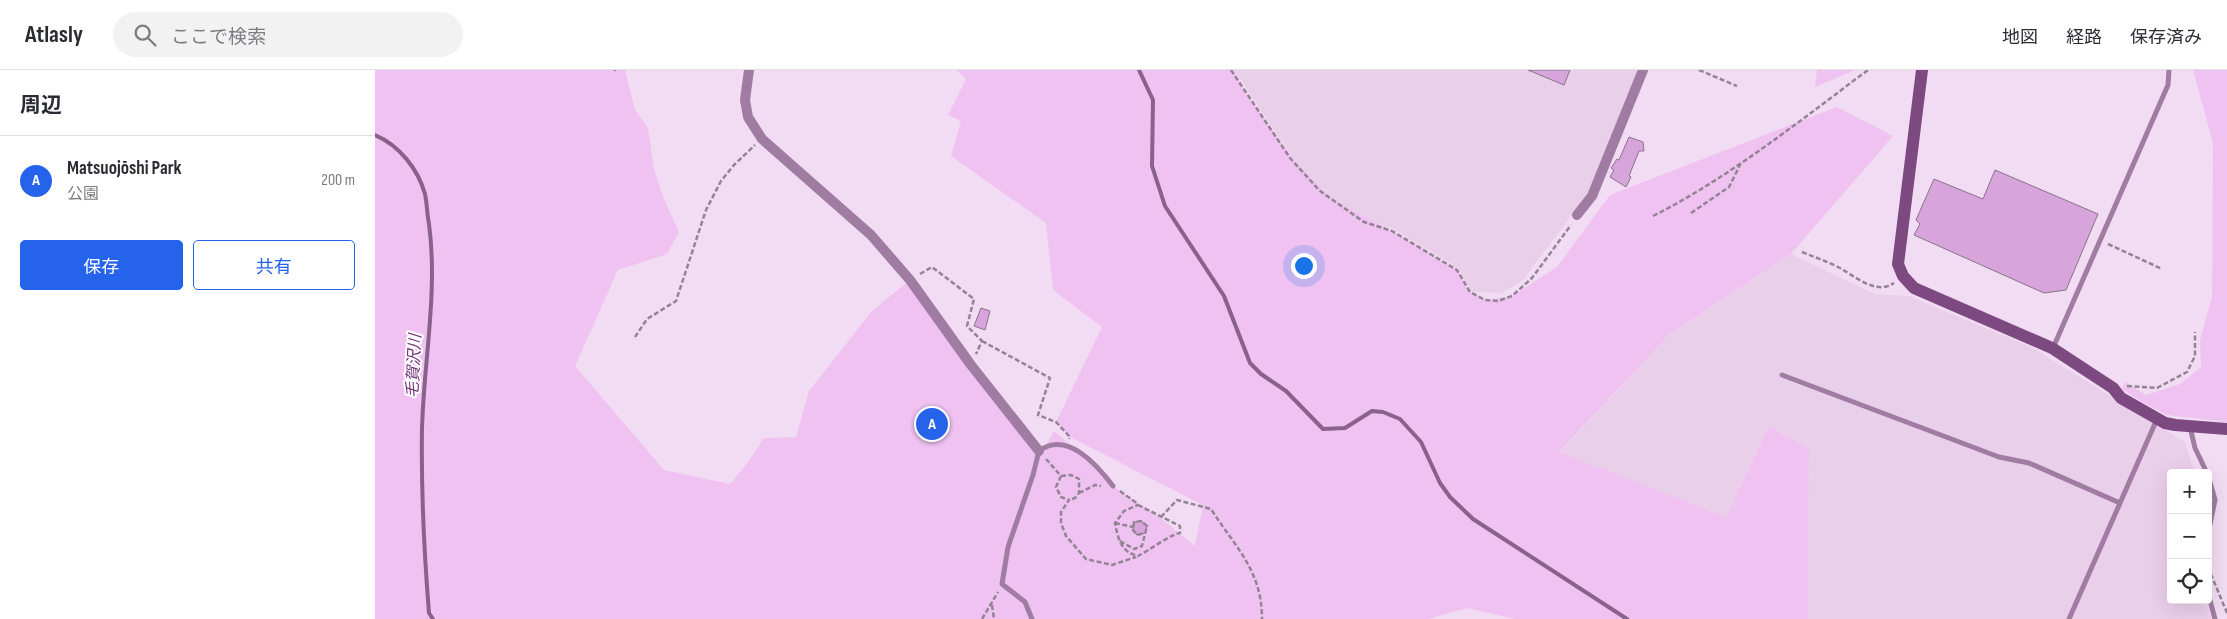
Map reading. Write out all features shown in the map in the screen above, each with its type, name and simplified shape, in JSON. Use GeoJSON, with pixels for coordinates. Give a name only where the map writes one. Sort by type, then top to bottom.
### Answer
{"type":"FeatureCollection","features":[{"type":"Feature","properties":{"kind":"street"},"geometry":{"type":"LineString","coordinates":[[749,70],[745,100],[748,117],[762,139],[871,235],[910,280],[971,365],[1039,450]]}},
{"type":"Feature","properties":{"kind":"street"},"geometry":{"type":"LineString","coordinates":[[1577,215],[1592,196],[1643,70]]}},
{"type":"Feature","properties":{"kind":"street"},"geometry":{"type":"LineString","coordinates":[[1922,70],[1898,264],[1903,276],[1914,288],[2053,348],[2113,388],[2121,398],[2157,419],[2175,425],[2227,429]]}},
{"type":"Feature","properties":{"kind":"lane"},"geometry":{"type":"LineString","coordinates":[[2053,348],[2168,85],[2169,70]]}},
{"type":"Feature","properties":{"kind":"lane"},"geometry":{"type":"LineString","coordinates":[[1781,375],[1999,457],[2029,463],[2121,503]]}},
{"type":"Feature","properties":{"kind":"lane"},"geometry":{"type":"LineString","coordinates":[[2069,619],[2157,419]]}},
{"type":"Feature","properties":{"kind":"lane"},"geometry":{"type":"LineString","coordinates":[[2190,426],[2193,443],[2206,469]]}},
{"type":"Feature","properties":{"kind":"lane"},"geometry":{"type":"LineString","coordinates":[[1032,619],[1025,602],[1002,584],[1008,548],[1033,475],[1039,450],[1046,445],[1055,444],[1081,453],[1099,468],[1113,486]]}},
{"type":"Feature","properties":{"kind":"lane"},"geometry":{"type":"LineString","coordinates":[[2212,489],[2215,500],[2212,515]]}},
{"type":"Feature","properties":{"kind":"lane"},"geometry":{"type":"LineString","coordinates":[[2211,604],[2215,619]]}},
{"type":"Feature","properties":{"kind":"path"},"geometry":{"type":"LineString","coordinates":[[1231,70],[1290,158],[1319,191],[1364,222],[1392,230],[1457,270],[1470,292],[1485,300],[1498,301],[1512,296],[1532,278],[1577,215]]}},
{"type":"Feature","properties":{"kind":"path"},"geometry":{"type":"LineString","coordinates":[[1699,70],[1737,86]]}},
{"type":"Feature","properties":{"kind":"path"},"geometry":{"type":"LineString","coordinates":[[1653,216],[1688,198],[1868,70]]}},
{"type":"Feature","properties":{"kind":"path"},"geometry":{"type":"LineString","coordinates":[[635,338],[647,319],[676,301],[706,210],[721,181],[734,164],[762,139]]}},
{"type":"Feature","properties":{"kind":"path"},"geometry":{"type":"LineString","coordinates":[[1691,213],[1729,187],[1741,162]]}},
{"type":"Feature","properties":{"kind":"path"},"geometry":{"type":"LineString","coordinates":[[2099,241],[2162,269]]}},
{"type":"Feature","properties":{"kind":"path"},"geometry":{"type":"LineString","coordinates":[[1802,252],[1839,268],[1867,284],[1879,287],[1889,286],[1903,276]]}},
{"type":"Feature","properties":{"kind":"path"},"geometry":{"type":"LineString","coordinates":[[910,280],[932,267],[974,299],[967,326],[982,340],[1050,378],[1038,415],[1056,422],[1070,436],[1065,446]]}},
{"type":"Feature","properties":{"kind":"path"},"geometry":{"type":"LineString","coordinates":[[2113,388],[2119,386],[2157,388],[2187,372],[2195,356],[2195,332]]}},
{"type":"Feature","properties":{"kind":"path"},"geometry":{"type":"LineString","coordinates":[[971,365],[982,340]]}},
{"type":"Feature","properties":{"kind":"path"},"geometry":{"type":"LineString","coordinates":[[1039,450],[1061,476]]}},
{"type":"Feature","properties":{"kind":"path"},"geometry":{"type":"LineString","coordinates":[[1061,476],[1071,475],[1079,479],[1079,493],[1075,498],[1069,500],[1061,512],[1061,523],[1066,536],[1086,559],[1112,565],[1138,556],[1161,544],[1171,535],[1180,534],[1180,526],[1138,505],[1124,511],[1115,523]]}},
{"type":"Feature","properties":{"kind":"path"},"geometry":{"type":"LineString","coordinates":[[1061,476],[1056,487],[1061,497],[1069,500]]}},
{"type":"Feature","properties":{"kind":"path"},"geometry":{"type":"LineString","coordinates":[[1161,518],[1177,500],[1211,508],[1251,569],[1262,598],[1262,619]]}},
{"type":"Feature","properties":{"kind":"path"},"geometry":{"type":"LineString","coordinates":[[1119,540],[1134,549],[1142,546],[1147,526],[1141,521],[1134,522],[1133,530],[1137,535],[1145,533]]}},
{"type":"Feature","properties":{"kind":"path"},"geometry":{"type":"LineString","coordinates":[[1115,523],[1123,549],[1138,556]]}},
{"type":"Feature","properties":{"kind":"path"},"geometry":{"type":"LineString","coordinates":[[1115,523],[1133,527]]}},
{"type":"Feature","properties":{"kind":"path"},"geometry":{"type":"LineString","coordinates":[[982,619],[992,605],[1002,584]]}},
{"type":"Feature","properties":{"kind":"path"},"geometry":{"type":"LineString","coordinates":[[992,605],[994,619]]}},
{"type":"Feature","properties":{"kind":"shaded area"},"geometry":{"type":"Polygon","coordinates":[[[375,70],[625,70],[635,110],[648,128],[654,170],[664,199],[679,232],[667,254],[618,270],[575,366],[664,470],[730,484],[749,461],[764,438],[796,437],[809,391],[872,311],[910,280],[1038,450],[1046,445],[1054,431],[1081,453],[1113,486],[1158,516],[1195,546],[1203,505],[1070,437],[1056,422],[1102,327],[1053,290],[1046,223],[951,156],[961,121],[948,115],[966,79],[956,70],[1234,70],[1244,91],[1294,160],[1330,198],[1388,229],[1457,270],[1470,292],[1486,300],[1512,296],[1557,267],[1610,195],[1837,107],[1893,136],[1791,254],[1670,334],[1559,452],[1726,517],[1769,427],[1809,448],[1808,619],[1515,619],[1467,608],[1428,619],[375,619],[375,70]]]}},
{"type":"Feature","properties":{"kind":"shaded area"},"geometry":{"type":"Polygon","coordinates":[[[1234,70],[1638,70],[1588,194],[1522,281],[1502,293],[1472,292],[1458,268],[1392,228],[1379,226],[1330,198],[1294,160],[1234,70]]]}},
{"type":"Feature","properties":{"kind":"shaded area"},"geometry":{"type":"Polygon","coordinates":[[[1817,70],[1855,70],[1815,87],[1817,70]]]}},
{"type":"Feature","properties":{"kind":"shaded area"},"geometry":{"type":"Polygon","coordinates":[[[2193,70],[2227,70],[2227,422],[2167,415],[2122,389],[2125,382],[2146,395],[2180,384],[2201,367],[2200,340],[2212,297],[2213,143],[2193,70]]]}},
{"type":"Feature","properties":{"kind":"shaded area"},"geometry":{"type":"Polygon","coordinates":[[[1791,254],[1875,294],[1909,296],[2033,348],[2185,442],[2194,469],[2167,469],[2167,604],[2207,604],[2211,619],[1808,619],[1809,448],[1769,427],[1726,517],[1559,453],[1670,334],[1791,254]]]}},
{"type":"Feature","properties":{"kind":"building"},"geometry":{"type":"Polygon","coordinates":[[[1528,70],[1570,70],[1564,85],[1528,70]]]}},
{"type":"Feature","properties":{"kind":"building"},"geometry":{"type":"Polygon","coordinates":[[[1629,137],[1643,142],[1644,151],[1639,151],[1626,187],[1610,177],[1614,170],[1611,168],[1617,159],[1619,160],[1629,137]]]}},
{"type":"Feature","properties":{"kind":"building"},"geometry":{"type":"Polygon","coordinates":[[[1995,170],[2098,214],[2066,290],[2044,293],[1914,235],[1920,224],[1916,220],[1934,179],[1983,199],[1995,170]]]}},
{"type":"Feature","properties":{"kind":"building"},"geometry":{"type":"Polygon","coordinates":[[[981,308],[990,311],[985,330],[974,326],[981,308]]]}},
{"type":"Feature","properties":{"kind":"building"},"geometry":{"type":"Polygon","coordinates":[[[1141,521],[1147,526],[1145,533],[1137,535],[1133,530],[1134,522],[1141,521]]]}},
{"type":"Feature","properties":{"kind":"waterway"},"geometry":{"type":"LineString","coordinates":[[1139,70],[1153,100],[1152,166],[1165,206],[1224,296],[1250,363],[1261,374],[1286,391],[1323,429],[1345,428],[1372,411],[1383,412],[1400,419],[1421,442],[1440,483],[1450,497],[1473,519],[1627,619]]}},
{"type":"Feature","properties":{"kind":"waterway","name":"毛賀沢川"},"geometry":{"type":"LineString","coordinates":[[375,135],[400,151],[418,176],[425,194],[429,224],[432,275],[430,326],[423,402],[422,474],[427,590],[429,613],[433,619]]}},
{"type":"Feature","properties":{"kind":"place","name":"Matsuojōshi Park"},"geometry":{"type":"Point","coordinates":[932,424]}}]}
